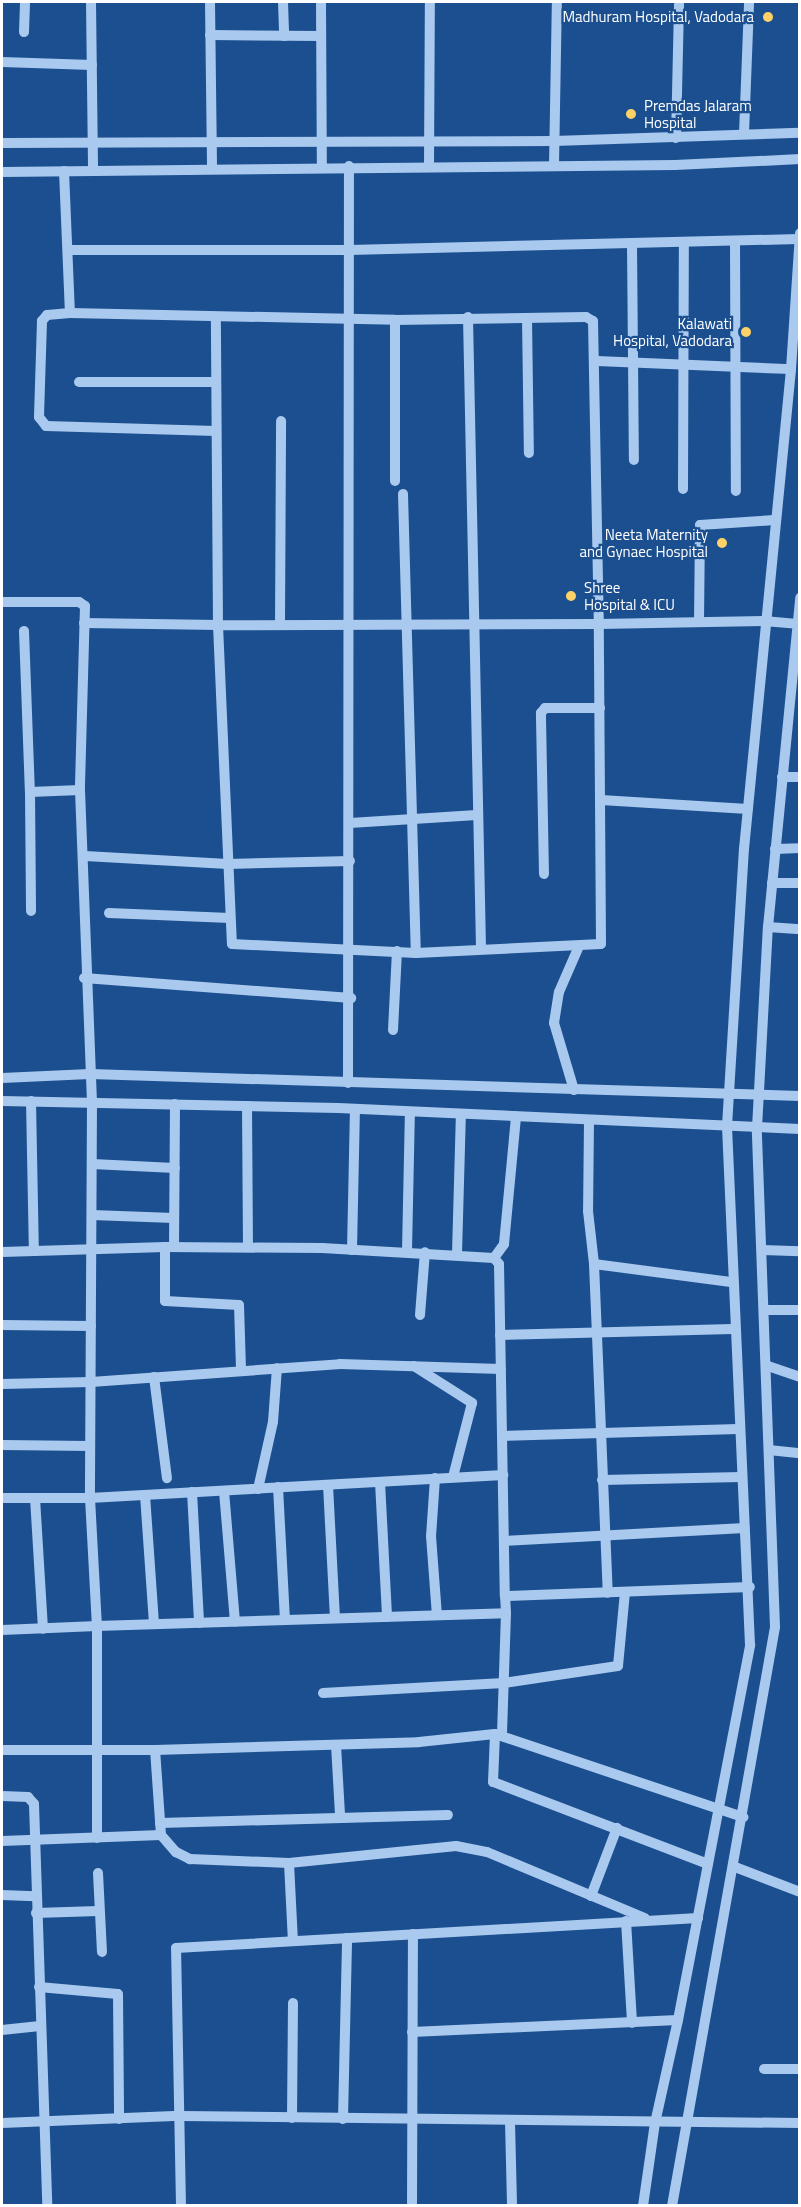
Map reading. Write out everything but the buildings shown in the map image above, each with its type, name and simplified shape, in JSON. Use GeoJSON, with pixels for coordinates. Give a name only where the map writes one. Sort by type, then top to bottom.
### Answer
{"type":"FeatureCollection","features":[{"type":"Feature","properties":{"kind":"street"},"geometry":{"type":"LineString","coordinates":[[24,32],[25,2]]}},
{"type":"Feature","properties":{"kind":"street"},"geometry":{"type":"LineString","coordinates":[[91,2],[90,141],[93,169]]}},
{"type":"Feature","properties":{"kind":"street"},"geometry":{"type":"LineString","coordinates":[[210,2],[212,167]]}},
{"type":"Feature","properties":{"kind":"street"},"geometry":{"type":"LineString","coordinates":[[284,2],[284,36]]}},
{"type":"Feature","properties":{"kind":"street"},"geometry":{"type":"LineString","coordinates":[[321,2],[322,168]]}},
{"type":"Feature","properties":{"kind":"street"},"geometry":{"type":"LineString","coordinates":[[429,167],[430,2]]}},
{"type":"Feature","properties":{"kind":"street"},"geometry":{"type":"LineString","coordinates":[[554,166],[557,2]]}},
{"type":"Feature","properties":{"kind":"street"},"geometry":{"type":"LineString","coordinates":[[676,138],[678,2]]}},
{"type":"Feature","properties":{"kind":"street"},"geometry":{"type":"LineString","coordinates":[[744,134],[749,2]]}},
{"type":"Feature","properties":{"kind":"street"},"geometry":{"type":"LineString","coordinates":[[210,35],[321,36]]}},
{"type":"Feature","properties":{"kind":"street"},"geometry":{"type":"LineString","coordinates":[[2,62],[92,65]]}},
{"type":"Feature","properties":{"kind":"street"},"geometry":{"type":"LineString","coordinates":[[2,143],[212,139],[554,141],[800,133]]}},
{"type":"Feature","properties":{"kind":"street"},"geometry":{"type":"LineString","coordinates":[[2,172],[212,167],[554,166],[800,159]]}},
{"type":"Feature","properties":{"kind":"street"},"geometry":{"type":"LineString","coordinates":[[348,1083],[351,998],[349,166]]}},
{"type":"Feature","properties":{"kind":"street"},"geometry":{"type":"LineString","coordinates":[[64,171],[70,313]]}},
{"type":"Feature","properties":{"kind":"street"},"geometry":{"type":"LineString","coordinates":[[643,2205],[655,2123],[678,2020],[747,1675],[750,1587],[733,1329],[728,1095],[748,809],[764,621],[791,369],[800,233]]}},
{"type":"Feature","properties":{"kind":"street"},"geometry":{"type":"LineString","coordinates":[[68,250],[349,250],[799,239]]}},
{"type":"Feature","properties":{"kind":"street"},"geometry":{"type":"LineString","coordinates":[[735,241],[736,490]]}},
{"type":"Feature","properties":{"kind":"street"},"geometry":{"type":"LineString","coordinates":[[683,489],[684,243]]}},
{"type":"Feature","properties":{"kind":"street"},"geometry":{"type":"LineString","coordinates":[[632,244],[634,459]]}},
{"type":"Feature","properties":{"kind":"street"},"geometry":{"type":"LineString","coordinates":[[216,318],[218,625],[231,942],[234,945],[351,952],[416,953],[481,948],[598,946],[603,941],[597,361],[590,318],[468,317],[395,320],[216,318],[70,313],[52,314],[42,321],[39,417],[46,426],[216,431]]}},
{"type":"Feature","properties":{"kind":"street"},"geometry":{"type":"LineString","coordinates":[[468,317],[481,948]]}},
{"type":"Feature","properties":{"kind":"street"},"geometry":{"type":"LineString","coordinates":[[527,318],[529,453]]}},
{"type":"Feature","properties":{"kind":"street"},"geometry":{"type":"LineString","coordinates":[[395,320],[395,481]]}},
{"type":"Feature","properties":{"kind":"street"},"geometry":{"type":"LineString","coordinates":[[597,361],[791,369]]}},
{"type":"Feature","properties":{"kind":"street"},"geometry":{"type":"LineString","coordinates":[[79,382],[216,382]]}},
{"type":"Feature","properties":{"kind":"street"},"geometry":{"type":"LineString","coordinates":[[280,421],[280,625]]}},
{"type":"Feature","properties":{"kind":"street"},"geometry":{"type":"LineString","coordinates":[[403,494],[404,625],[416,953]]}},
{"type":"Feature","properties":{"kind":"street"},"geometry":{"type":"LineString","coordinates":[[699,622],[700,525],[775,520]]}},
{"type":"Feature","properties":{"kind":"street"},"geometry":{"type":"LineString","coordinates":[[672,2205],[684,2123],[735,1867],[775,1627],[768,1366],[757,1128],[768,927],[800,598]]}},
{"type":"Feature","properties":{"kind":"street"},"geometry":{"type":"LineString","coordinates":[[2,602],[79,602],[85,606],[80,790],[85,856],[84,978],[92,1102],[90,1498],[97,1626],[97,1838]]}},
{"type":"Feature","properties":{"kind":"street"},"geometry":{"type":"LineString","coordinates":[[84,623],[404,625],[764,621],[798,624]]}},
{"type":"Feature","properties":{"kind":"street"},"geometry":{"type":"LineString","coordinates":[[24,631],[30,792],[31,911]]}},
{"type":"Feature","properties":{"kind":"street"},"geometry":{"type":"LineString","coordinates":[[544,873],[541,713],[545,708],[600,708]]}},
{"type":"Feature","properties":{"kind":"street"},"geometry":{"type":"LineString","coordinates":[[782,777],[800,777]]}},
{"type":"Feature","properties":{"kind":"street"},"geometry":{"type":"LineString","coordinates":[[30,792],[80,790]]}},
{"type":"Feature","properties":{"kind":"street"},"geometry":{"type":"LineString","coordinates":[[601,800],[748,809]]}},
{"type":"Feature","properties":{"kind":"street"},"geometry":{"type":"LineString","coordinates":[[350,823],[412,822],[477,815]]}},
{"type":"Feature","properties":{"kind":"street"},"geometry":{"type":"LineString","coordinates":[[775,849],[800,848]]}},
{"type":"Feature","properties":{"kind":"street"},"geometry":{"type":"LineString","coordinates":[[85,856],[228,864],[350,861]]}},
{"type":"Feature","properties":{"kind":"street"},"geometry":{"type":"LineString","coordinates":[[772,883],[800,883]]}},
{"type":"Feature","properties":{"kind":"street"},"geometry":{"type":"LineString","coordinates":[[109,913],[230,918]]}},
{"type":"Feature","properties":{"kind":"street"},"geometry":{"type":"LineString","coordinates":[[768,927],[800,929]]}},
{"type":"Feature","properties":{"kind":"street"},"geometry":{"type":"LineString","coordinates":[[574,1090],[554,1023],[559,992],[579,946]]}},
{"type":"Feature","properties":{"kind":"street"},"geometry":{"type":"LineString","coordinates":[[393,1030],[397,951]]}},
{"type":"Feature","properties":{"kind":"street"},"geometry":{"type":"LineString","coordinates":[[84,978],[351,998]]}},
{"type":"Feature","properties":{"kind":"street"},"geometry":{"type":"LineString","coordinates":[[2,1078],[90,1074],[800,1096]]}},
{"type":"Feature","properties":{"kind":"street"},"geometry":{"type":"LineString","coordinates":[[2,1101],[355,1109],[800,1129]]}},
{"type":"Feature","properties":{"kind":"street"},"geometry":{"type":"LineString","coordinates":[[31,1101],[34,1251]]}},
{"type":"Feature","properties":{"kind":"street"},"geometry":{"type":"LineString","coordinates":[[175,1104],[174,1218],[169,1247],[165,1301],[239,1305],[241,1370]]}},
{"type":"Feature","properties":{"kind":"street"},"geometry":{"type":"LineString","coordinates":[[247,1106],[248,1247]]}},
{"type":"Feature","properties":{"kind":"street"},"geometry":{"type":"LineString","coordinates":[[352,1250],[355,1109]]}},
{"type":"Feature","properties":{"kind":"street"},"geometry":{"type":"LineString","coordinates":[[407,1251],[410,1112]]}},
{"type":"Feature","properties":{"kind":"street"},"geometry":{"type":"LineString","coordinates":[[457,1254],[461,1114]]}},
{"type":"Feature","properties":{"kind":"street"},"geometry":{"type":"LineString","coordinates":[[494,1258],[504,1245],[516,1117]]}},
{"type":"Feature","properties":{"kind":"street"},"geometry":{"type":"LineString","coordinates":[[589,1121],[588,1210],[594,1264],[599,1435],[608,1593]]}},
{"type":"Feature","properties":{"kind":"street"},"geometry":{"type":"LineString","coordinates":[[92,1164],[175,1168]]}},
{"type":"Feature","properties":{"kind":"street"},"geometry":{"type":"LineString","coordinates":[[92,1215],[174,1218]]}},
{"type":"Feature","properties":{"kind":"street"},"geometry":{"type":"LineString","coordinates":[[2,1252],[93,1248],[248,1247],[407,1251],[494,1258],[499,1264],[506,1613],[504,1683],[493,1782],[708,1864]]}},
{"type":"Feature","properties":{"kind":"street"},"geometry":{"type":"LineString","coordinates":[[762,1250],[800,1251]]}},
{"type":"Feature","properties":{"kind":"street"},"geometry":{"type":"LineString","coordinates":[[420,1315],[425,1252]]}},
{"type":"Feature","properties":{"kind":"street"},"geometry":{"type":"LineString","coordinates":[[594,1264],[731,1282]]}},
{"type":"Feature","properties":{"kind":"street"},"geometry":{"type":"LineString","coordinates":[[765,1310],[800,1310]]}},
{"type":"Feature","properties":{"kind":"street"},"geometry":{"type":"LineString","coordinates":[[2,1326],[91,1326]]}},
{"type":"Feature","properties":{"kind":"street"},"geometry":{"type":"LineString","coordinates":[[500,1335],[733,1329]]}},
{"type":"Feature","properties":{"kind":"street"},"geometry":{"type":"LineString","coordinates":[[2,1384],[91,1382],[340,1364],[501,1368]]}},
{"type":"Feature","properties":{"kind":"street"},"geometry":{"type":"LineString","coordinates":[[414,1366],[472,1403],[453,1477]]}},
{"type":"Feature","properties":{"kind":"street"},"geometry":{"type":"LineString","coordinates":[[768,1366],[800,1377]]}},
{"type":"Feature","properties":{"kind":"street"},"geometry":{"type":"LineString","coordinates":[[258,1488],[273,1422],[277,1368]]}},
{"type":"Feature","properties":{"kind":"street"},"geometry":{"type":"LineString","coordinates":[[154,1377],[167,1478]]}},
{"type":"Feature","properties":{"kind":"street"},"geometry":{"type":"LineString","coordinates":[[502,1436],[599,1435],[738,1429]]}},
{"type":"Feature","properties":{"kind":"street"},"geometry":{"type":"LineString","coordinates":[[2,1445],[90,1446]]}},
{"type":"Feature","properties":{"kind":"street"},"geometry":{"type":"LineString","coordinates":[[769,1450],[800,1453]]}},
{"type":"Feature","properties":{"kind":"street"},"geometry":{"type":"LineString","coordinates":[[2,1498],[90,1498],[503,1475]]}},
{"type":"Feature","properties":{"kind":"street"},"geometry":{"type":"LineString","coordinates":[[602,1480],[741,1477]]}},
{"type":"Feature","properties":{"kind":"street"},"geometry":{"type":"LineString","coordinates":[[435,1479],[431,1536],[437,1615]]}},
{"type":"Feature","properties":{"kind":"street"},"geometry":{"type":"LineString","coordinates":[[380,1482],[387,1617]]}},
{"type":"Feature","properties":{"kind":"street"},"geometry":{"type":"LineString","coordinates":[[328,1485],[335,1618]]}},
{"type":"Feature","properties":{"kind":"street"},"geometry":{"type":"LineString","coordinates":[[278,1487],[285,1620]]}},
{"type":"Feature","properties":{"kind":"street"},"geometry":{"type":"LineString","coordinates":[[224,1491],[235,1622]]}},
{"type":"Feature","properties":{"kind":"street"},"geometry":{"type":"LineString","coordinates":[[192,1492],[199,1623]]}},
{"type":"Feature","properties":{"kind":"street"},"geometry":{"type":"LineString","coordinates":[[145,1495],[154,1624]]}},
{"type":"Feature","properties":{"kind":"street"},"geometry":{"type":"LineString","coordinates":[[35,1498],[43,1629]]}},
{"type":"Feature","properties":{"kind":"street"},"geometry":{"type":"LineString","coordinates":[[504,1541],[606,1538],[745,1528]]}},
{"type":"Feature","properties":{"kind":"street"},"geometry":{"type":"LineString","coordinates":[[505,1596],[750,1587]]}},
{"type":"Feature","properties":{"kind":"street"},"geometry":{"type":"LineString","coordinates":[[323,1693],[504,1683],[618,1666],[625,1592]]}},
{"type":"Feature","properties":{"kind":"street"},"geometry":{"type":"LineString","coordinates":[[2,1630],[506,1613]]}},
{"type":"Feature","properties":{"kind":"street"},"geometry":{"type":"LineString","coordinates":[[2,1750],[336,1745],[419,1742],[498,1735],[743,1817]]}},
{"type":"Feature","properties":{"kind":"street"},"geometry":{"type":"LineString","coordinates":[[336,1745],[340,1815]]}},
{"type":"Feature","properties":{"kind":"street"},"geometry":{"type":"LineString","coordinates":[[155,1749],[161,1835],[176,1852],[190,1858],[289,1863],[456,1846],[487,1852],[648,1920]]}},
{"type":"Feature","properties":{"kind":"street"},"geometry":{"type":"LineString","coordinates":[[2,1796],[33,1799],[47,2205]]}},
{"type":"Feature","properties":{"kind":"street"},"geometry":{"type":"LineString","coordinates":[[160,1823],[244,1823],[340,1815],[448,1815]]}},
{"type":"Feature","properties":{"kind":"street"},"geometry":{"type":"LineString","coordinates":[[591,1896],[617,1828]]}},
{"type":"Feature","properties":{"kind":"street"},"geometry":{"type":"LineString","coordinates":[[2,1841],[161,1835]]}},
{"type":"Feature","properties":{"kind":"street"},"geometry":{"type":"LineString","coordinates":[[289,1863],[293,1941]]}},
{"type":"Feature","properties":{"kind":"street"},"geometry":{"type":"LineString","coordinates":[[735,1867],[800,1892]]}},
{"type":"Feature","properties":{"kind":"street"},"geometry":{"type":"LineString","coordinates":[[98,1873],[98,1911],[102,1952]]}},
{"type":"Feature","properties":{"kind":"street"},"geometry":{"type":"LineString","coordinates":[[2,1895],[35,1896]]}},
{"type":"Feature","properties":{"kind":"street"},"geometry":{"type":"LineString","coordinates":[[36,1913],[98,1911]]}},
{"type":"Feature","properties":{"kind":"street"},"geometry":{"type":"LineString","coordinates":[[181,2205],[176,1948],[698,1918]]}},
{"type":"Feature","properties":{"kind":"street"},"geometry":{"type":"LineString","coordinates":[[626,1921],[632,2023]]}},
{"type":"Feature","properties":{"kind":"street"},"geometry":{"type":"LineString","coordinates":[[412,2205],[413,1934]]}},
{"type":"Feature","properties":{"kind":"street"},"geometry":{"type":"LineString","coordinates":[[343,2119],[347,1938]]}},
{"type":"Feature","properties":{"kind":"street"},"geometry":{"type":"LineString","coordinates":[[39,1987],[118,1994],[119,2119]]}},
{"type":"Feature","properties":{"kind":"street"},"geometry":{"type":"LineString","coordinates":[[292,2118],[294,2003]]}},
{"type":"Feature","properties":{"kind":"street"},"geometry":{"type":"LineString","coordinates":[[412,2032],[678,2020]]}},
{"type":"Feature","properties":{"kind":"street"},"geometry":{"type":"LineString","coordinates":[[2,2030],[40,2026]]}},
{"type":"Feature","properties":{"kind":"street"},"geometry":{"type":"LineString","coordinates":[[764,2069],[800,2069]]}},
{"type":"Feature","properties":{"kind":"street"},"geometry":{"type":"LineString","coordinates":[[2,2123],[180,2116],[510,2122],[800,2123]]}},
{"type":"Feature","properties":{"kind":"street"},"geometry":{"type":"LineString","coordinates":[[510,2122],[512,2205]]}},
{"type":"Feature","properties":{"kind":"place","name":"Madhuram Hospital, Vadodara"},"geometry":{"type":"Point","coordinates":[768,17]}},
{"type":"Feature","properties":{"kind":"place","name":"Premdas Jalaram Hospital"},"geometry":{"type":"Point","coordinates":[631,114]}},
{"type":"Feature","properties":{"kind":"place","name":"Kalawati Hospital, Vadodara"},"geometry":{"type":"Point","coordinates":[746,332]}},
{"type":"Feature","properties":{"kind":"place","name":"Neeta Maternity and Gynaec Hospital"},"geometry":{"type":"Point","coordinates":[722,543]}},
{"type":"Feature","properties":{"kind":"place","name":"Shree Hospital & ICU"},"geometry":{"type":"Point","coordinates":[571,596]}}]}
